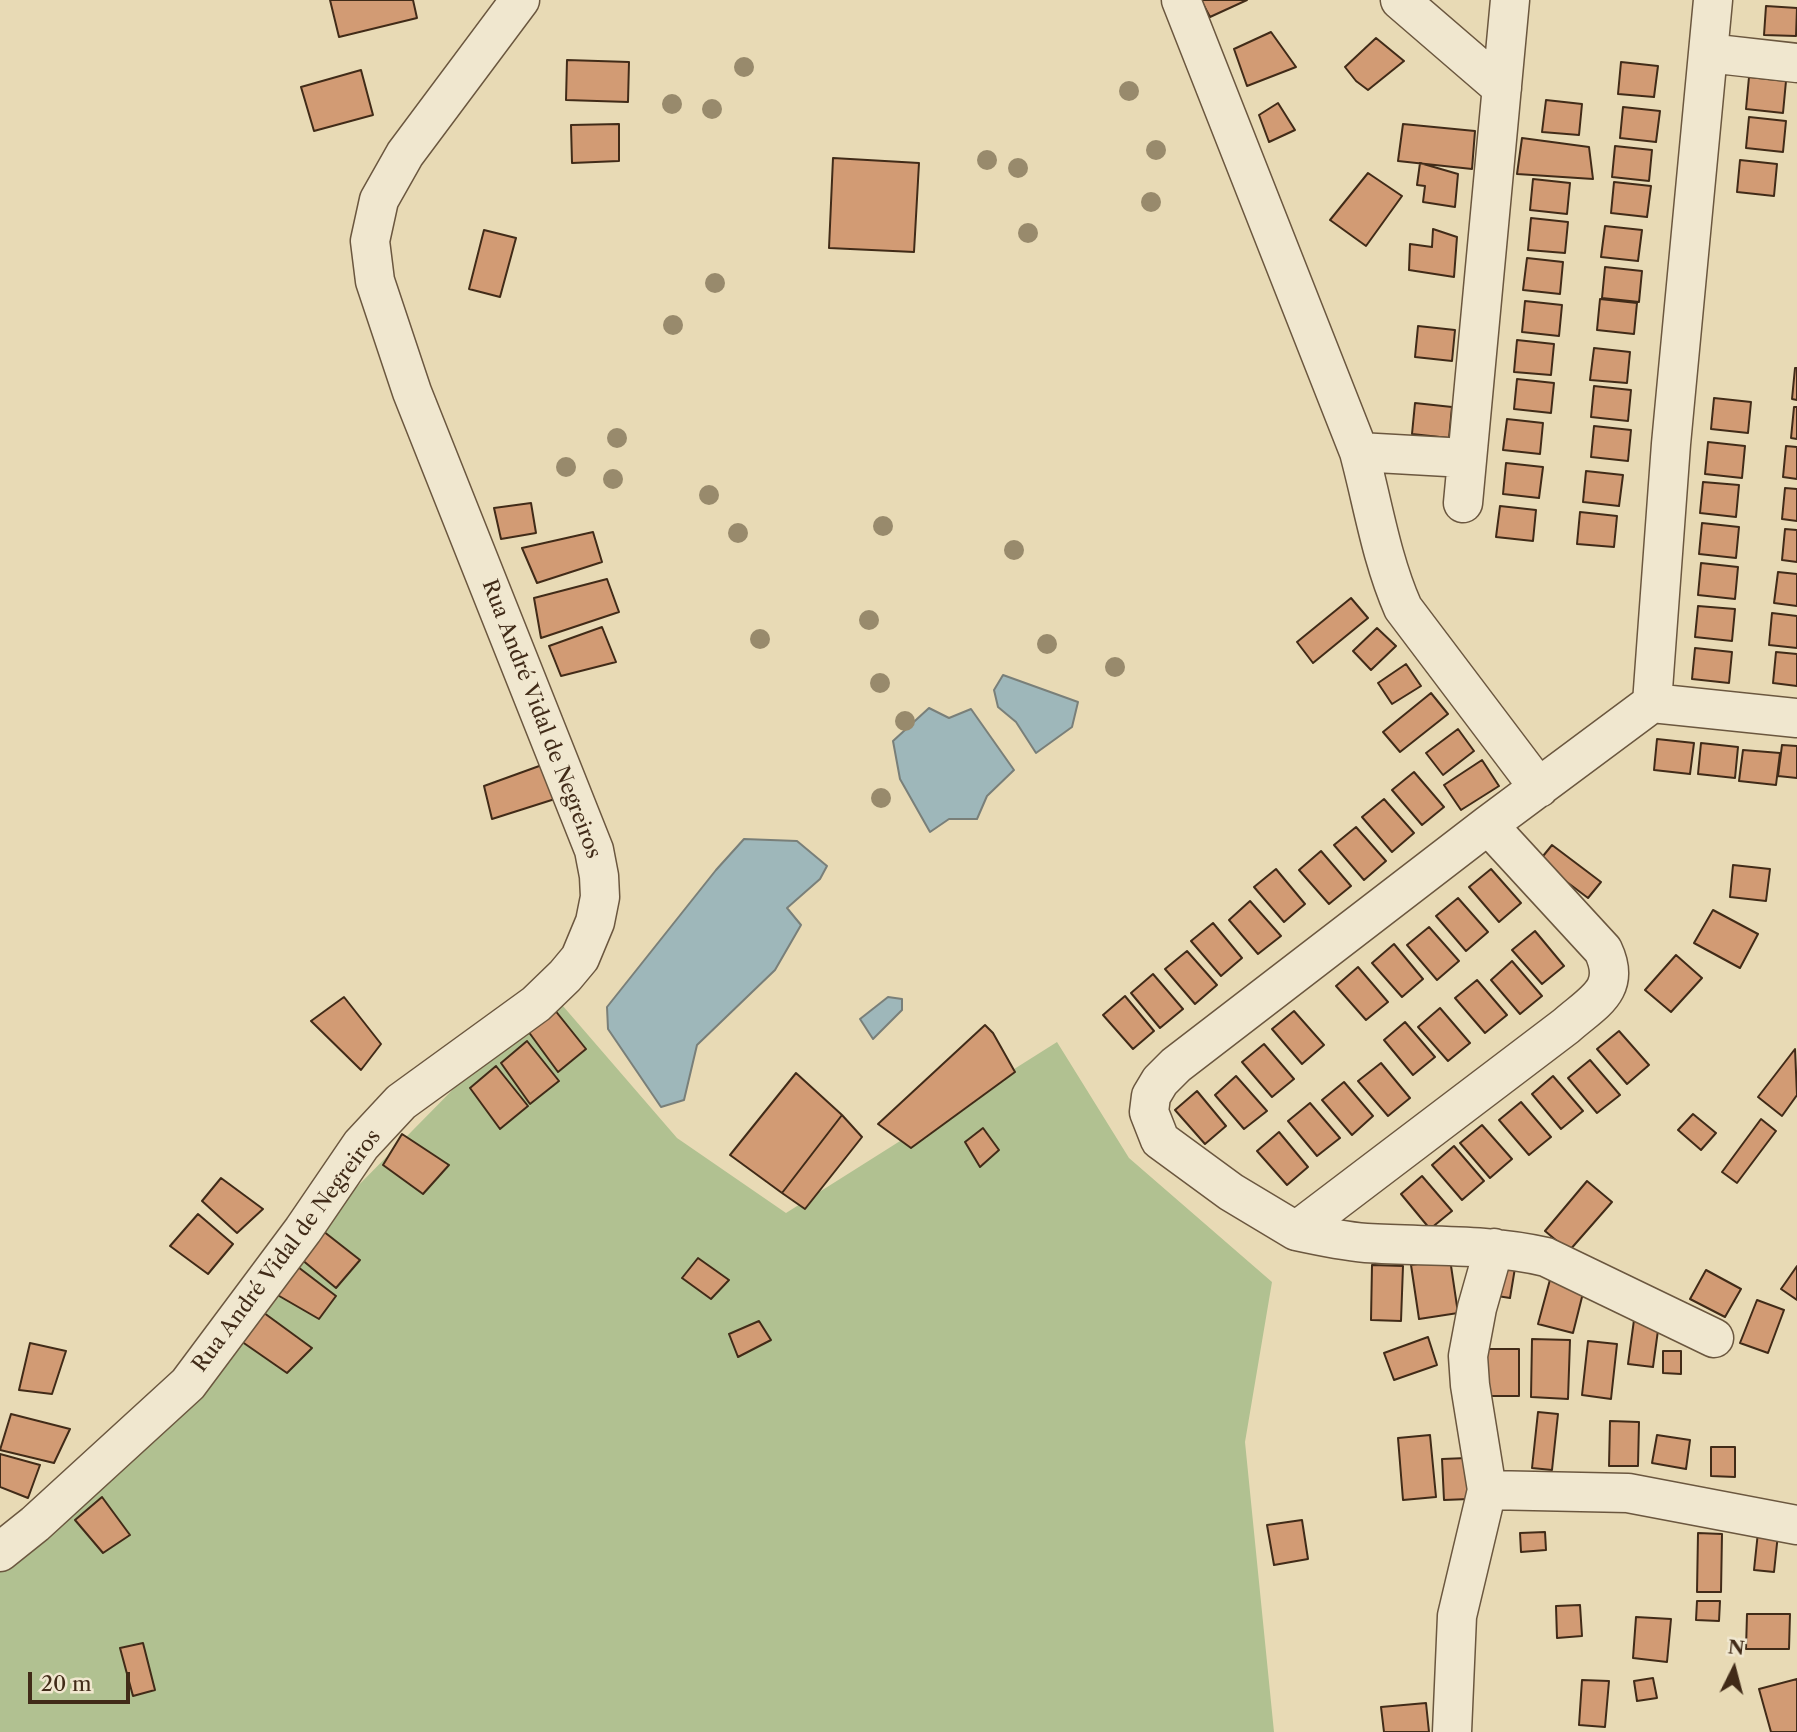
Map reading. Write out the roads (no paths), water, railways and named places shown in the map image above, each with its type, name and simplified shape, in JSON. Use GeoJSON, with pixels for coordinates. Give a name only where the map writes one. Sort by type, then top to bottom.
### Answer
{"type":"FeatureCollection","features":[{"type":"Feature","properties":{"kind":"street","name":"Rua André Vidal de Negreiros"},"geometry":{"type":"LineString","coordinates":[[0,1552],[188,1384],[303,1230],[361,1145],[401,1102],[543,997],[580,958],[595,922],[600,897],[594,850],[412,392],[375,281],[370,241],[379,200],[405,154],[520,0]]}},
{"type":"Feature","properties":{"kind":"street"},"geometry":{"type":"LineString","coordinates":[[1181,0],[1359,452],[1385,561],[1402,608],[1539,788]]}},
{"type":"Feature","properties":{"kind":"street"},"geometry":{"type":"LineString","coordinates":[[1400,0],[1502,88]]}},
{"type":"Feature","properties":{"kind":"street"},"geometry":{"type":"LineString","coordinates":[[1463,503],[1465,458],[1510,0]]}},
{"type":"Feature","properties":{"kind":"street"},"geometry":{"type":"LineString","coordinates":[[1652,703],[1671,444],[1713,0]]}},
{"type":"Feature","properties":{"kind":"street"},"geometry":{"type":"LineString","coordinates":[[1708,53],[1797,63]]}},
{"type":"Feature","properties":{"kind":"street"},"geometry":{"type":"LineString","coordinates":[[1359,452],[1465,458]]}},
{"type":"Feature","properties":{"kind":"street"},"geometry":{"type":"LineString","coordinates":[[1714,1338],[1546,1257],[1494,1248],[1363,1243],[1296,1231],[1231,1192],[1160,1140],[1149,1112],[1151,1096],[1160,1081],[1176,1065],[1488,825],[1652,703],[1797,718]]}},
{"type":"Feature","properties":{"kind":"street"},"geometry":{"type":"LineString","coordinates":[[1296,1231],[1566,1026],[1601,995],[1608,985],[1611,974],[1603,950],[1488,825]]}},
{"type":"Feature","properties":{"kind":"street"},"geometry":{"type":"LineString","coordinates":[[1452,1732],[1457,1616],[1487,1490],[1468,1356],[1477,1308],[1494,1248]]}},
{"type":"Feature","properties":{"kind":"street"},"geometry":{"type":"LineString","coordinates":[[1487,1490],[1628,1493],[1797,1525]]}},
{"type":"Feature","properties":{"kind":"water"},"geometry":{"type":"Polygon","coordinates":[[[1003,675],[1078,702],[1072,727],[1036,753],[1016,722],[998,707],[994,690],[1003,675]]]}},
{"type":"Feature","properties":{"kind":"water"},"geometry":{"type":"Polygon","coordinates":[[[929,708],[949,718],[971,709],[1014,770],[987,796],[977,819],[949,819],[930,832],[900,779],[893,741],[929,708]]]}},
{"type":"Feature","properties":{"kind":"water"},"geometry":{"type":"Polygon","coordinates":[[[744,839],[797,841],[827,866],[820,879],[787,908],[801,925],[775,970],[697,1045],[684,1100],[661,1107],[608,1029],[607,1007],[716,870],[744,839]]]}},
{"type":"Feature","properties":{"kind":"water"},"geometry":{"type":"Polygon","coordinates":[[[888,997],[902,999],[902,1010],[873,1039],[860,1019],[888,997]]]}}]}
